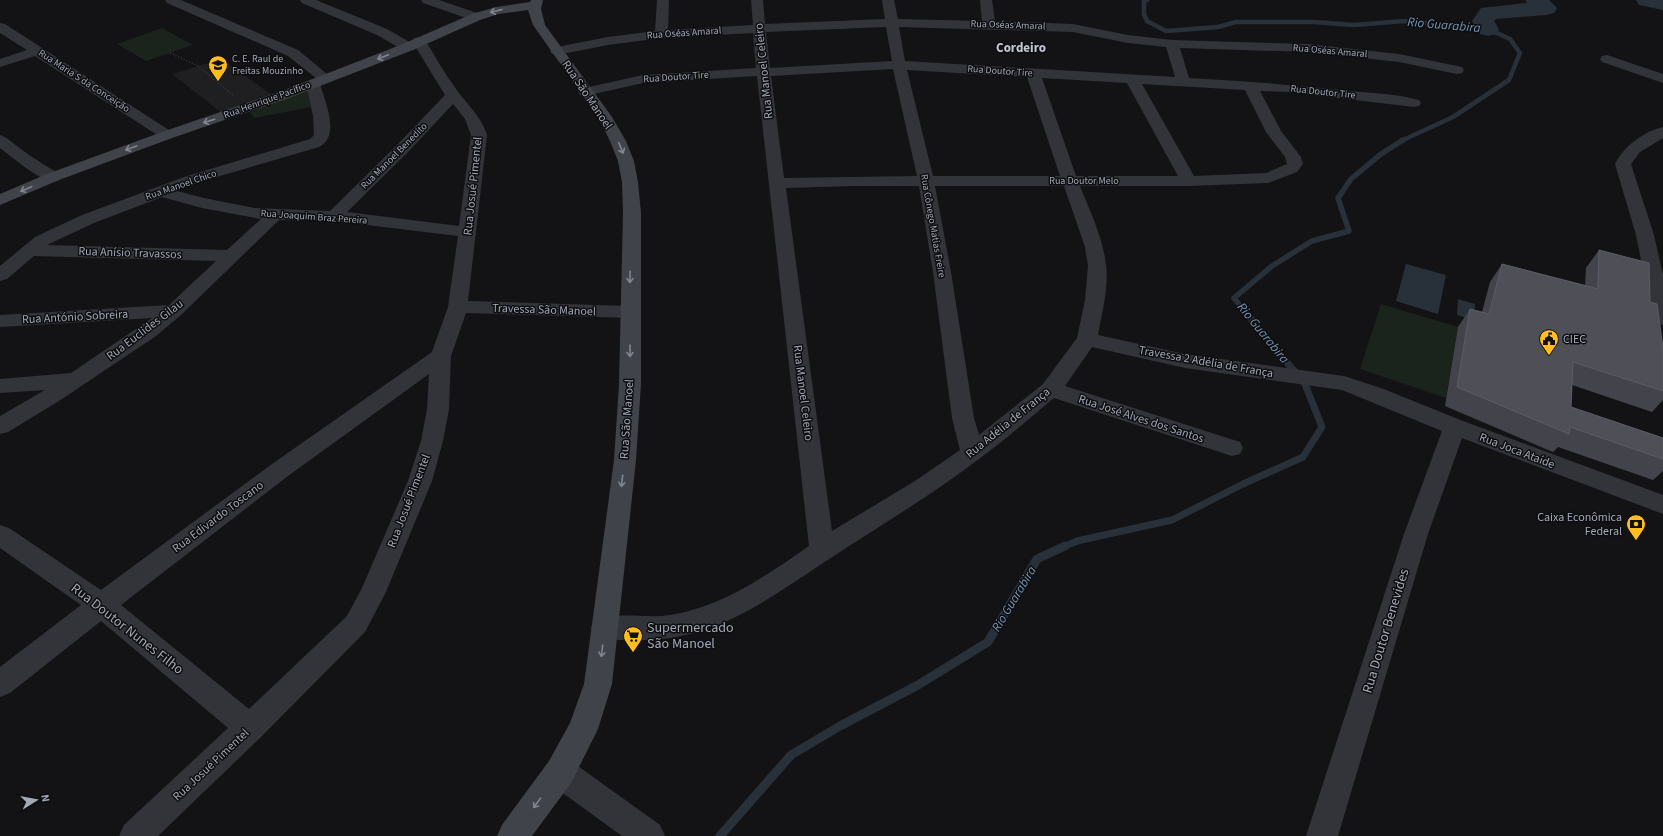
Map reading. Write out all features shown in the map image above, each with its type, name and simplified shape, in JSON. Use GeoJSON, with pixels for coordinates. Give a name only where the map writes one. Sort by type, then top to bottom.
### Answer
{"type":"FeatureCollection","features":[{"type":"Feature","properties":{"kind":"main road","name":"Rua Henrique Pacífico"},"geometry":{"type":"LineString","coordinates":[[0,200],[53,177],[167,135],[250,108],[413,44],[476,17],[536,2]]}},
{"type":"Feature","properties":{"kind":"main road","name":"Rua São Manoel"},"geometry":{"type":"LineString","coordinates":[[513,836],[560,772],[583,729],[598,684],[625,460],[630,384],[632,213],[630,182],[626,161],[618,141],[605,117],[585,92],[539,25],[534,11],[536,2]]}},
{"type":"Feature","properties":{"kind":"street"},"geometry":{"type":"LineString","coordinates":[[306,0],[413,44]]}},
{"type":"Feature","properties":{"kind":"street"},"geometry":{"type":"LineString","coordinates":[[427,0],[476,17]]}},
{"type":"Feature","properties":{"kind":"street"},"geometry":{"type":"LineString","coordinates":[[662,34],[664,0]]}},
{"type":"Feature","properties":{"kind":"street","name":"Rua Manoel Celeiro"},"geometry":{"type":"LineString","coordinates":[[757,0],[763,71],[822,550]]}},
{"type":"Feature","properties":{"kind":"street","name":"Rua Cônego Matias Freire"},"geometry":{"type":"LineString","coordinates":[[888,0],[899,65],[926,181],[942,272],[963,418],[972,453]]}},
{"type":"Feature","properties":{"kind":"street"},"geometry":{"type":"LineString","coordinates":[[986,0],[989,24]]}},
{"type":"Feature","properties":{"kind":"street"},"geometry":{"type":"LineString","coordinates":[[178,1],[293,53],[319,81]]}},
{"type":"Feature","properties":{"kind":"street","name":"Rua Oséas Amaral"},"geometry":{"type":"LineString","coordinates":[[557,50],[608,41],[662,34],[759,28],[892,23],[989,24],[1073,28],[1128,40],[1172,44],[1308,48],[1399,58],[1457,70]]}},
{"type":"Feature","properties":{"kind":"street","name":"Rua Maria S da Conceição"},"geometry":{"type":"LineString","coordinates":[[0,28],[167,135]]}},
{"type":"Feature","properties":{"kind":"street","name":"Rua Josué Pimentel"},"geometry":{"type":"LineString","coordinates":[[136,836],[250,728],[356,624],[373,592],[420,481],[432,441],[438,409],[442,356],[458,307],[479,136],[478,128],[474,120],[413,44]]}},
{"type":"Feature","properties":{"kind":"street"},"geometry":{"type":"LineString","coordinates":[[1172,44],[1183,82]]}},
{"type":"Feature","properties":{"kind":"street"},"geometry":{"type":"LineString","coordinates":[[0,64],[37,51]]}},
{"type":"Feature","properties":{"kind":"street"},"geometry":{"type":"LineString","coordinates":[[1607,59],[1663,79]]}},
{"type":"Feature","properties":{"kind":"street","name":"Rua Doutor Tire"},"geometry":{"type":"LineString","coordinates":[[585,92],[643,78],[899,65],[1250,86],[1339,93],[1414,104]]}},
{"type":"Feature","properties":{"kind":"street","name":"Rua Adélia de França"},"geometry":{"type":"LineString","coordinates":[[822,550],[877,516],[972,453],[1050,389],[1087,339],[1095,300],[1097,266],[1094,247],[1033,73]]}},
{"type":"Feature","properties":{"kind":"street"},"geometry":{"type":"LineString","coordinates":[[1132,79],[1189,181]]}},
{"type":"Feature","properties":{"kind":"street","name":"Rua Manoel Chico"},"geometry":{"type":"LineString","coordinates":[[0,275],[41,241],[59,232],[190,180],[304,148],[320,140],[322,136],[319,109],[319,81]]}},
{"type":"Feature","properties":{"kind":"street","name":"Rua Doutor Melo"},"geometry":{"type":"LineString","coordinates":[[777,183],[926,181],[1189,181],[1268,178],[1291,169],[1296,164],[1293,157],[1274,132],[1250,86]]}},
{"type":"Feature","properties":{"kind":"street","name":"Rua Manoel Benedito"},"geometry":{"type":"LineString","coordinates":[[334,216],[403,148],[453,95]]}},
{"type":"Feature","properties":{"kind":"street"},"geometry":{"type":"LineString","coordinates":[[1663,132],[1633,148],[1625,157],[1623,164],[1645,235],[1663,319]]}},
{"type":"Feature","properties":{"kind":"street"},"geometry":{"type":"LineString","coordinates":[[0,140],[23,158],[53,177]]}},
{"type":"Feature","properties":{"kind":"street","name":"Rua Joaquim Braz Pereira"},"geometry":{"type":"LineString","coordinates":[[160,191],[202,203],[275,215],[334,216],[468,232]]}},
{"type":"Feature","properties":{"kind":"street","name":"Rua Euclides Gilau"},"geometry":{"type":"LineString","coordinates":[[0,426],[76,380],[174,311],[275,215]]}},
{"type":"Feature","properties":{"kind":"street","name":"Rua Anísio Travassos"},"geometry":{"type":"LineString","coordinates":[[29,250],[231,256]]}},
{"type":"Feature","properties":{"kind":"street","name":"Travessa São Manoel"},"geometry":{"type":"LineString","coordinates":[[458,307],[630,312]]}},
{"type":"Feature","properties":{"kind":"street","name":"Rua António Sobreira"},"geometry":{"type":"LineString","coordinates":[[0,321],[174,311]]}},
{"type":"Feature","properties":{"kind":"street","name":"Travessa 2 Adélia de França"},"geometry":{"type":"LineString","coordinates":[[1087,339],[1185,361],[1279,376],[1344,383],[1373,393]]}},
{"type":"Feature","properties":{"kind":"street","name":"Rua Edivardo Toscano"},"geometry":{"type":"LineString","coordinates":[[0,684],[101,605],[280,470],[442,356]]}},
{"type":"Feature","properties":{"kind":"street"},"geometry":{"type":"LineString","coordinates":[[0,386],[76,380]]}},
{"type":"Feature","properties":{"kind":"street","name":"Rua José Alves dos Santos"},"geometry":{"type":"LineString","coordinates":[[1050,389],[1232,448]]}},
{"type":"Feature","properties":{"kind":"street","name":"Rua Joca Ataíde"},"geometry":{"type":"LineString","coordinates":[[1373,393],[1455,427],[1663,505]]}},
{"type":"Feature","properties":{"kind":"street","name":"Rua Doutor Benevides"},"geometry":{"type":"LineString","coordinates":[[1322,836],[1416,534],[1455,427]]}},
{"type":"Feature","properties":{"kind":"street","name":"Rua Doutor Nunes Filho"},"geometry":{"type":"LineString","coordinates":[[0,535],[101,605],[250,728]]}},
{"type":"Feature","properties":{"kind":"street"},"geometry":{"type":"LineString","coordinates":[[604,628],[671,627],[702,619],[734,605],[790,574],[822,550]]}},
{"type":"Feature","properties":{"kind":"street"},"geometry":{"type":"LineString","coordinates":[[560,772],[649,836]]}},
{"type":"Feature","properties":{"kind":"path"},"geometry":{"type":"LineString","coordinates":[[170,53],[198,66],[250,108]]}},
{"type":"Feature","properties":{"kind":"shaded area"},"geometry":{"type":"Polygon","coordinates":[[[162,28],[193,45],[146,61],[117,44],[162,28]]]}},
{"type":"Feature","properties":{"kind":"shaded area","name":"C. E. Raul de Freitas Mouzinho"},"geometry":{"type":"Polygon","coordinates":[[[222,59],[274,96],[223,114],[172,74],[222,59]]]}},
{"type":"Feature","properties":{"kind":"shaded area"},"geometry":{"type":"Polygon","coordinates":[[[307,89],[311,107],[254,118],[250,112],[307,89]]]}},
{"type":"Feature","properties":{"kind":"shaded area"},"geometry":{"type":"Polygon","coordinates":[[[1406,264],[1446,275],[1438,314],[1396,301],[1406,264]]]}},
{"type":"Feature","properties":{"kind":"shaded area"},"geometry":{"type":"Polygon","coordinates":[[[1458,299],[1475,304],[1474,320],[1457,315],[1458,299]]]}},
{"type":"Feature","properties":{"kind":"shaded area"},"geometry":{"type":"Polygon","coordinates":[[[1381,304],[1458,327],[1446,398],[1360,369],[1381,304]]]}},
{"type":"Feature","properties":{"kind":"building","name":"CIEC"},"geometry":{"type":"Polygon","coordinates":[[[1599,250],[1649,263],[1650,302],[1657,304],[1663,348],[1663,391],[1573,362],[1571,407],[1663,438],[1663,459],[1570,427],[1569,434],[1457,387],[1470,309],[1489,314],[1502,264],[1598,289],[1599,250]]]}},
{"type":"Feature","properties":{"kind":"waterway","name":"Rio Guarabira"},"geometry":{"type":"LineString","coordinates":[[1147,0],[1144,1],[1144,14],[1147,21],[1166,31],[1218,27],[1236,22],[1314,22],[1354,25],[1404,21],[1488,29],[1510,39],[1520,53],[1509,80],[1453,117],[1403,140]]}},
{"type":"Feature","properties":{"kind":"waterway"},"geometry":{"type":"LineString","coordinates":[[1488,29],[1483,21],[1489,13],[1546,8],[1536,0]]}},
{"type":"Feature","properties":{"kind":"waterway"},"geometry":{"type":"LineString","coordinates":[[1647,0],[1663,3]]}},
{"type":"Feature","properties":{"kind":"waterway","name":"Rio Guarabira"},"geometry":{"type":"LineString","coordinates":[[1252,320],[1234,298],[1272,266],[1312,241],[1349,231],[1338,198],[1351,179],[1381,154],[1403,140]]}},
{"type":"Feature","properties":{"kind":"waterway","name":"Rio Guarabira"},"geometry":{"type":"LineString","coordinates":[[1063,547],[1077,541],[1172,520],[1243,484],[1303,457],[1322,427],[1305,384],[1251,319]]}},
{"type":"Feature","properties":{"kind":"waterway","name":"Rio Guarabira"},"geometry":{"type":"LineString","coordinates":[[720,836],[791,755],[840,726],[918,685],[988,642],[1037,559],[1065,546]]}},
{"type":"Feature","properties":{"kind":"place","name":"C. E. Raul de Freitas Mouzinho"},"geometry":{"type":"Point","coordinates":[218,82]}},
{"type":"Feature","properties":{"kind":"place","name":"CIEC"},"geometry":{"type":"Point","coordinates":[1549,356]}},
{"type":"Feature","properties":{"kind":"place","name":"Caixa Econômica Federal"},"geometry":{"type":"Point","coordinates":[1636,541]}},
{"type":"Feature","properties":{"kind":"place","name":"Supermercado São Manoel"},"geometry":{"type":"Point","coordinates":[633,653]}},
{"type":"Feature","properties":{"kind":"district","name":"Cordeiro"},"geometry":{"type":"Point","coordinates":[1021,48]}}]}
